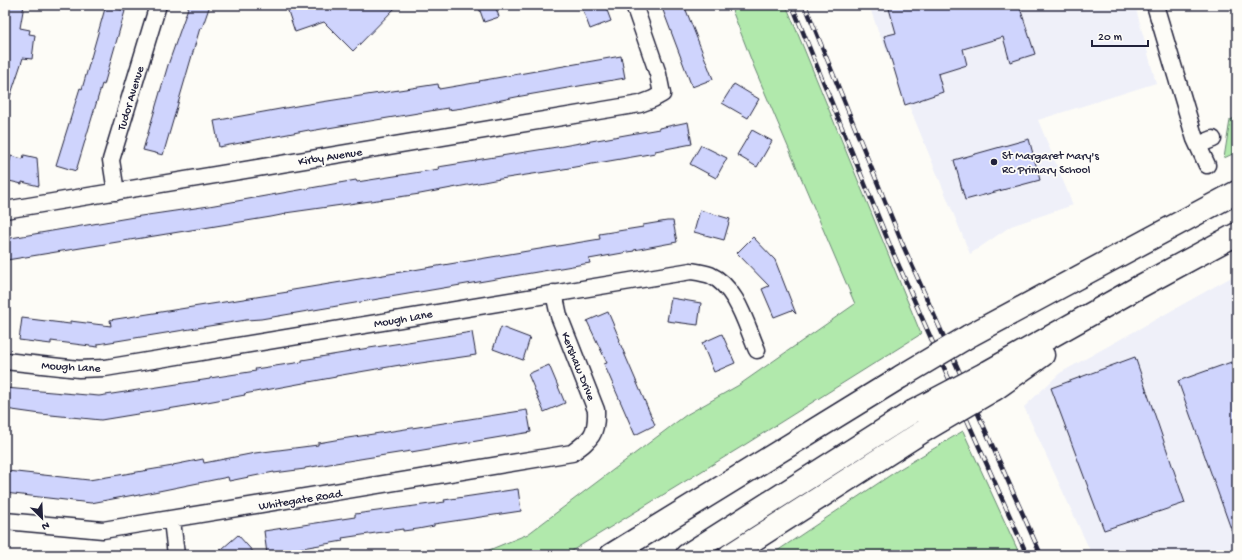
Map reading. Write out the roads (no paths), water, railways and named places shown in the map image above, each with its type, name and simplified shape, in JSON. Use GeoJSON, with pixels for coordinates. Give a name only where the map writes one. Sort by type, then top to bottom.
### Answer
{"type":"FeatureCollection","features":[{"type":"Feature","properties":{"kind":"highway"},"geometry":{"type":"LineString","coordinates":[[611,555],[902,376],[970,336],[1199,211],[1237,192]]}},
{"type":"Feature","properties":{"kind":"highway"},"geometry":{"type":"LineString","coordinates":[[730,555],[925,430],[990,381],[1139,287],[1237,234]]}},
{"type":"Feature","properties":{"kind":"highway"},"geometry":{"type":"LineString","coordinates":[[687,555],[912,412],[990,381]]}},
{"type":"Feature","properties":{"kind":"street","name":"Tudor Avenue"},"geometry":{"type":"LineString","coordinates":[[116,192],[112,160],[158,5]]}},
{"type":"Feature","properties":{"kind":"street","name":"Kirby Avenue"},"geometry":{"type":"LineString","coordinates":[[5,210],[588,113],[640,104],[653,100],[662,94],[658,74],[634,5]]}},
{"type":"Feature","properties":{"kind":"street"},"geometry":{"type":"LineString","coordinates":[[1155,5],[1198,145],[1207,165]]}},
{"type":"Feature","properties":{"kind":"street"},"geometry":{"type":"LineString","coordinates":[[1198,145],[1213,139]]}},
{"type":"Feature","properties":{"kind":"street","name":"Mough Lane"},"geometry":{"type":"LineString","coordinates":[[5,360],[79,368],[105,368],[691,271],[709,275],[725,284],[736,299],[757,350]]}},
{"type":"Feature","properties":{"kind":"street","name":"Kershaw Drive"},"geometry":{"type":"LineString","coordinates":[[554,293],[559,316],[596,410],[597,423],[590,439]]}},
{"type":"Feature","properties":{"kind":"street","name":"Whitegate Road"},"geometry":{"type":"LineString","coordinates":[[5,521],[104,530],[557,457],[572,453],[590,439]]}},
{"type":"Feature","properties":{"kind":"street"},"geometry":{"type":"LineString","coordinates":[[172,520],[176,555]]}},
{"type":"Feature","properties":{"kind":"railway"},"geometry":{"type":"LineString","coordinates":[[792,5],[891,248],[1027,555]]}},
{"type":"Feature","properties":{"kind":"railway"},"geometry":{"type":"LineString","coordinates":[[805,5],[902,243],[1041,555]]}},
{"type":"Feature","properties":{"kind":"place","name":"St Margaret Mary's RC Primary School"},"geometry":{"type":"Point","coordinates":[994,162]}}]}
